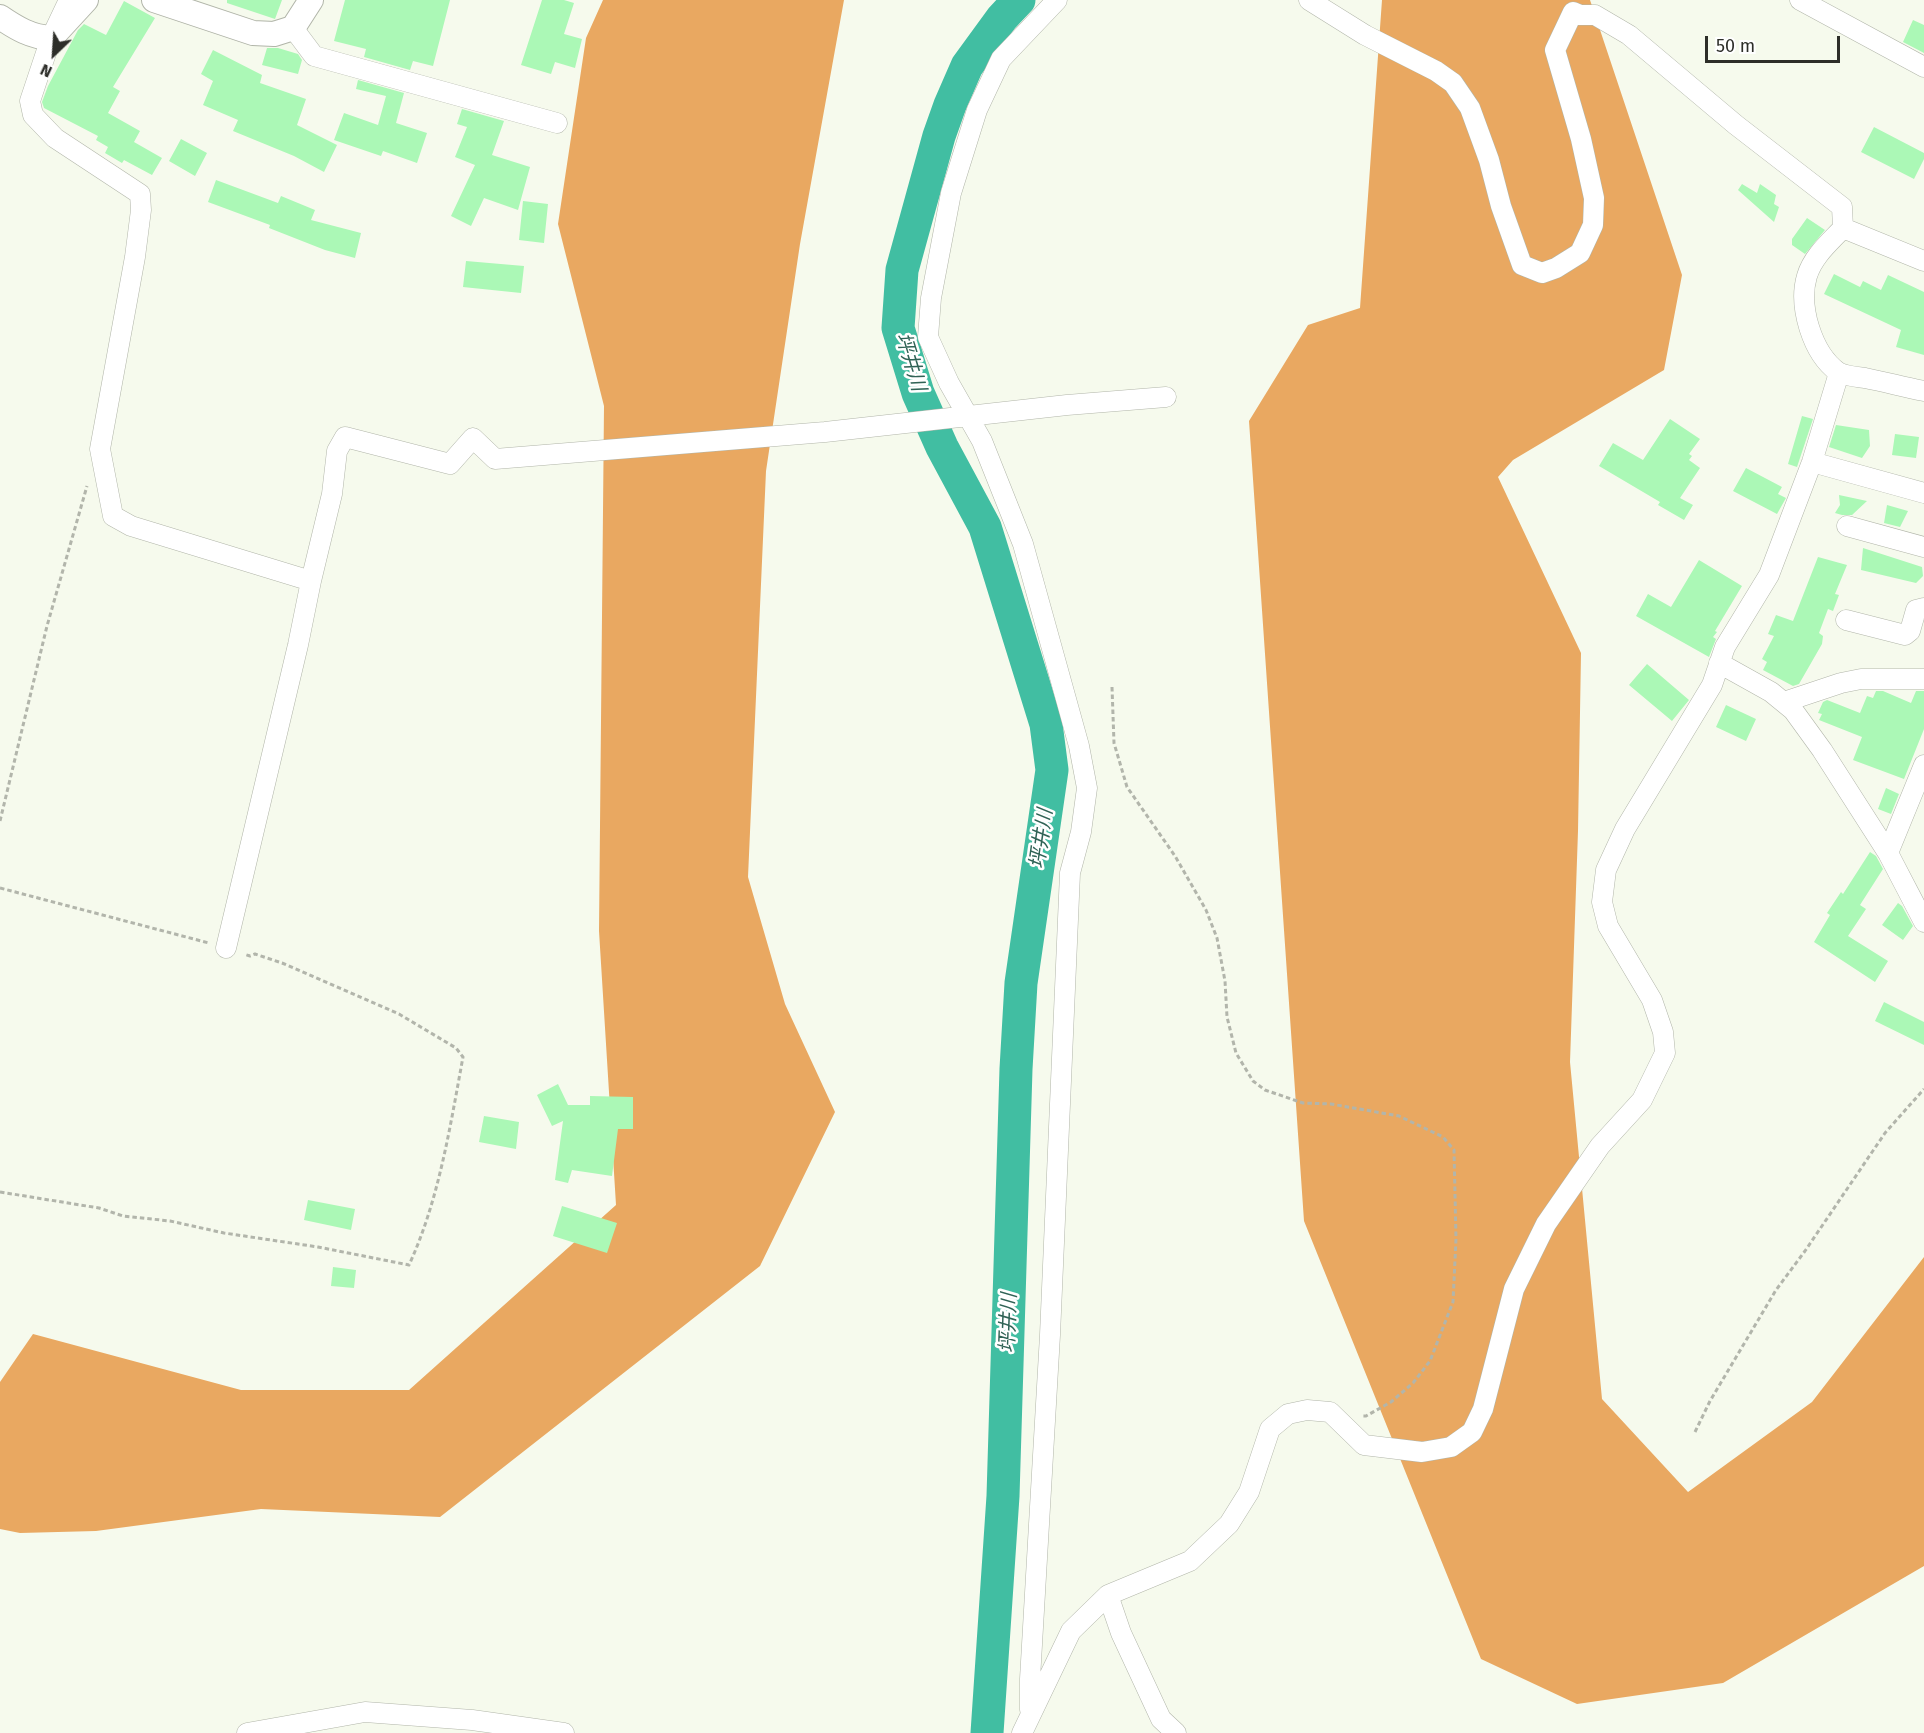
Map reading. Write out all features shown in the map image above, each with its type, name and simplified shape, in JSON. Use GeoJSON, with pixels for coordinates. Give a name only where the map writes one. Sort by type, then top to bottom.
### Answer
{"type":"FeatureCollection","features":[{"type":"Feature","properties":{"kind":"street"},"geometry":{"type":"LineString","coordinates":[[69,0],[51,38],[30,101],[33,115],[54,138],[140,194],[141,210],[135,257],[100,448],[113,516],[131,526],[311,581]]}},
{"type":"Feature","properties":{"kind":"street"},"geometry":{"type":"LineString","coordinates":[[51,38],[86,0]]}},
{"type":"Feature","properties":{"kind":"street"},"geometry":{"type":"LineString","coordinates":[[154,0],[198,7],[253,33],[274,34],[293,28],[311,0]]}},
{"type":"Feature","properties":{"kind":"street"},"geometry":{"type":"LineString","coordinates":[[1026,1724],[1050,1335],[1071,873],[1081,832],[1087,788],[1079,746],[1023,544],[982,441],[959,417],[949,383],[927,337],[931,298],[951,193],[977,110],[1001,59],[1057,0]]}},
{"type":"Feature","properties":{"kind":"street"},"geometry":{"type":"LineString","coordinates":[[1309,0],[1365,35],[1436,71],[1453,83],[1470,108],[1522,265],[1542,273],[1556,268],[1580,253],[1593,225],[1594,198],[1581,139],[1555,50],[1573,12],[1581,15],[1595,15],[1629,34],[1736,125],[1842,207],[1843,228],[1816,257],[1807,276],[1804,294],[1805,311],[1815,344],[1839,373],[1924,391]]}},
{"type":"Feature","properties":{"kind":"street"},"geometry":{"type":"LineString","coordinates":[[1800,0],[1924,67]]}},
{"type":"Feature","properties":{"kind":"street"},"geometry":{"type":"LineString","coordinates":[[0,17],[37,37],[51,38]]}},
{"type":"Feature","properties":{"kind":"street"},"geometry":{"type":"LineString","coordinates":[[293,28],[314,56],[556,123]]}},
{"type":"Feature","properties":{"kind":"street"},"geometry":{"type":"LineString","coordinates":[[1843,228],[1924,261]]}},
{"type":"Feature","properties":{"kind":"street"},"geometry":{"type":"LineString","coordinates":[[1026,1724],[1071,1631],[1108,1595],[1190,1561],[1229,1524],[1249,1491],[1270,1429],[1288,1414],[1307,1410],[1330,1412],[1364,1445],[1422,1452],[1451,1447],[1472,1432],[1483,1409],[1514,1289],[1546,1224],[1600,1146],[1642,1101],[1665,1053],[1663,1032],[1652,1000],[1608,926],[1602,902],[1606,870],[1625,829],[1712,684],[1725,647],[1769,575],[1812,462],[1839,373]]}},
{"type":"Feature","properties":{"kind":"street"},"geometry":{"type":"LineString","coordinates":[[226,948],[332,494],[337,451],[345,437],[450,464],[473,438],[495,459],[825,432],[1067,405],[1166,397]]}},
{"type":"Feature","properties":{"kind":"street"},"geometry":{"type":"LineString","coordinates":[[1812,462],[1924,493]]}},
{"type":"Feature","properties":{"kind":"street"},"geometry":{"type":"LineString","coordinates":[[1847,526],[1924,548]]}},
{"type":"Feature","properties":{"kind":"street"},"geometry":{"type":"LineString","coordinates":[[1846,620],[1905,635],[1910,631],[1916,610],[1924,608]]}},
{"type":"Feature","properties":{"kind":"street"},"geometry":{"type":"LineString","coordinates":[[1719,663],[1772,692],[1793,710],[1822,750],[1922,908]]}},
{"type":"Feature","properties":{"kind":"street"},"geometry":{"type":"LineString","coordinates":[[1784,702],[1841,683],[1861,679],[1924,679]]}},
{"type":"Feature","properties":{"kind":"street"},"geometry":{"type":"LineString","coordinates":[[1888,853],[1924,765]]}},
{"type":"Feature","properties":{"kind":"street"},"geometry":{"type":"LineString","coordinates":[[1108,1595],[1121,1633],[1161,1719],[1176,1733]]}},
{"type":"Feature","properties":{"kind":"street"},"geometry":{"type":"LineString","coordinates":[[247,1733],[365,1712],[472,1720],[564,1733]]}},
{"type":"Feature","properties":{"kind":"path"},"geometry":{"type":"LineString","coordinates":[[0,821],[47,626],[88,482]]}},
{"type":"Feature","properties":{"kind":"path"},"geometry":{"type":"LineString","coordinates":[[1112,687],[1114,743],[1127,787],[1175,856],[1206,910],[1217,938],[1225,981],[1227,1017],[1236,1053],[1253,1082],[1265,1090],[1303,1102],[1331,1104],[1399,1116],[1443,1137],[1454,1150],[1456,1239],[1453,1302],[1430,1361],[1413,1383],[1391,1402],[1366,1416],[1330,1412]]}},
{"type":"Feature","properties":{"kind":"path"},"geometry":{"type":"LineString","coordinates":[[0,888],[282,963],[399,1014],[456,1048],[463,1057],[446,1150],[423,1234],[409,1265],[318,1247],[224,1233],[170,1221],[123,1216],[99,1208],[0,1192]]}},
{"type":"Feature","properties":{"kind":"path"},"geometry":{"type":"LineString","coordinates":[[1695,1432],[1710,1401],[1776,1290],[1885,1133],[1924,1089]]}},
{"type":"Feature","properties":{"kind":"shaded area"},"geometry":{"type":"Polygon","coordinates":[[[603,0],[844,0],[800,244],[766,471],[748,877],[785,1004],[835,1112],[760,1266],[440,1517],[261,1509],[96,1531],[20,1533],[0,1529],[0,1382],[33,1334],[241,1390],[409,1390],[616,1205],[599,931],[604,406],[558,224],[586,38],[603,0]]]}},
{"type":"Feature","properties":{"kind":"shaded area"},"geometry":{"type":"Polygon","coordinates":[[[1382,0],[1590,0],[1682,275],[1664,370],[1513,460],[1498,477],[1581,653],[1570,1062],[1602,1399],[1688,1492],[1812,1402],[1924,1257],[1924,1566],[1723,1683],[1577,1704],[1481,1659],[1304,1221],[1249,421],[1308,325],[1360,308],[1382,0]]]}},
{"type":"Feature","properties":{"kind":"building"},"geometry":{"type":"Polygon","coordinates":[[[227,0],[282,0],[275,19],[227,3],[227,0]]]}},
{"type":"Feature","properties":{"kind":"building"},"geometry":{"type":"Polygon","coordinates":[[[345,0],[450,0],[433,66],[413,61],[410,70],[364,57],[366,49],[334,41],[345,0]]]}},
{"type":"Feature","properties":{"kind":"building"},"geometry":{"type":"Polygon","coordinates":[[[542,0],[564,0],[574,3],[564,34],[582,39],[575,68],[555,62],[551,74],[521,65],[542,0]]]}},
{"type":"Feature","properties":{"kind":"building"},"geometry":{"type":"Polygon","coordinates":[[[124,1],[155,18],[113,87],[120,91],[108,113],[140,131],[134,142],[162,158],[152,175],[124,160],[122,163],[105,153],[108,147],[96,140],[98,136],[44,108],[42,102],[78,30],[84,24],[106,35],[124,1]]]}},
{"type":"Feature","properties":{"kind":"building"},"geometry":{"type":"Polygon","coordinates":[[[1913,20],[1924,25],[1924,53],[1903,42],[1913,20]]]}},
{"type":"Feature","properties":{"kind":"building"},"geometry":{"type":"Polygon","coordinates":[[[267,48],[278,48],[298,54],[302,60],[298,74],[262,65],[267,48]]]}},
{"type":"Feature","properties":{"kind":"building"},"geometry":{"type":"Polygon","coordinates":[[[213,50],[262,75],[260,83],[306,99],[297,125],[337,145],[324,172],[294,156],[233,131],[238,120],[203,105],[213,81],[201,74],[213,50]]]}},
{"type":"Feature","properties":{"kind":"building"},"geometry":{"type":"Polygon","coordinates":[[[358,80],[404,93],[396,123],[427,133],[417,163],[383,151],[381,156],[334,140],[344,113],[378,125],[386,96],[356,89],[358,80]]]}},
{"type":"Feature","properties":{"kind":"building"},"geometry":{"type":"Polygon","coordinates":[[[462,109],[504,121],[492,155],[530,167],[518,210],[484,198],[471,226],[451,216],[475,165],[455,157],[467,127],[457,124],[462,109]]]}},
{"type":"Feature","properties":{"kind":"building"},"geometry":{"type":"Polygon","coordinates":[[[1874,127],[1924,153],[1924,159],[1914,179],[1861,152],[1874,127]]]}},
{"type":"Feature","properties":{"kind":"building"},"geometry":{"type":"Polygon","coordinates":[[[181,139],[207,153],[195,176],[169,161],[181,139]]]}},
{"type":"Feature","properties":{"kind":"building"},"geometry":{"type":"Polygon","coordinates":[[[216,180],[278,203],[281,196],[315,210],[311,220],[361,233],[355,258],[325,250],[269,228],[270,225],[208,202],[216,180]]]}},
{"type":"Feature","properties":{"kind":"building"},"geometry":{"type":"Polygon","coordinates":[[[1742,184],[1757,193],[1760,184],[1776,195],[1774,204],[1779,207],[1774,222],[1738,190],[1742,184]]]}},
{"type":"Feature","properties":{"kind":"building"},"geometry":{"type":"Polygon","coordinates":[[[523,201],[548,204],[544,243],[519,240],[523,201]]]}},
{"type":"Feature","properties":{"kind":"building"},"geometry":{"type":"Polygon","coordinates":[[[1807,218],[1825,230],[1805,254],[1792,245],[1792,239],[1807,218]]]}},
{"type":"Feature","properties":{"kind":"building"},"geometry":{"type":"Polygon","coordinates":[[[466,261],[524,266],[521,293],[463,287],[466,261]]]}},
{"type":"Feature","properties":{"kind":"building"},"geometry":{"type":"Polygon","coordinates":[[[1834,274],[1860,287],[1863,281],[1881,290],[1888,275],[1924,292],[1924,355],[1896,347],[1901,330],[1824,294],[1834,274]]]}},
{"type":"Feature","properties":{"kind":"building"},"geometry":{"type":"Polygon","coordinates":[[[1802,416],[1813,419],[1797,467],[1788,464],[1802,416]]]}},
{"type":"Feature","properties":{"kind":"building"},"geometry":{"type":"Polygon","coordinates":[[[1670,419],[1700,439],[1689,454],[1692,456],[1689,460],[1700,468],[1680,498],[1693,505],[1684,520],[1658,505],[1660,502],[1599,466],[1613,443],[1643,460],[1670,419]]]}},
{"type":"Feature","properties":{"kind":"building"},"geometry":{"type":"Polygon","coordinates":[[[1836,425],[1869,430],[1870,446],[1862,458],[1829,447],[1836,425]]]}},
{"type":"Feature","properties":{"kind":"building"},"geometry":{"type":"Polygon","coordinates":[[[1895,434],[1919,437],[1916,458],[1892,455],[1895,434]]]}},
{"type":"Feature","properties":{"kind":"building"},"geometry":{"type":"Polygon","coordinates":[[[1746,468],[1782,487],[1778,494],[1786,498],[1777,514],[1733,491],[1746,468]]]}},
{"type":"Feature","properties":{"kind":"building"},"geometry":{"type":"Polygon","coordinates":[[[1839,495],[1867,501],[1852,515],[1842,515],[1835,513],[1840,505],[1839,495]]]}},
{"type":"Feature","properties":{"kind":"building"},"geometry":{"type":"Polygon","coordinates":[[[1887,505],[1908,511],[1900,527],[1884,523],[1887,505]]]}},
{"type":"Feature","properties":{"kind":"building"},"geometry":{"type":"Polygon","coordinates":[[[1863,548],[1922,567],[1923,576],[1916,583],[1861,570],[1863,548]]]}},
{"type":"Feature","properties":{"kind":"building"},"geometry":{"type":"Polygon","coordinates":[[[1818,557],[1847,565],[1835,594],[1839,595],[1833,611],[1828,609],[1819,633],[1823,636],[1822,644],[1799,684],[1793,686],[1763,670],[1767,662],[1762,659],[1774,636],[1768,634],[1776,615],[1793,621],[1818,557]]]}},
{"type":"Feature","properties":{"kind":"building"},"geometry":{"type":"Polygon","coordinates":[[[1699,560],[1742,586],[1715,631],[1717,632],[1713,637],[1716,639],[1709,657],[1636,616],[1648,594],[1671,607],[1699,560]]]}},
{"type":"Feature","properties":{"kind":"building"},"geometry":{"type":"Polygon","coordinates":[[[1647,664],[1689,700],[1672,721],[1629,685],[1647,664]]]}},
{"type":"Feature","properties":{"kind":"building"},"geometry":{"type":"Polygon","coordinates":[[[1876,691],[1883,691],[1911,703],[1916,691],[1924,691],[1924,729],[1904,779],[1853,760],[1862,737],[1819,720],[1822,714],[1818,713],[1823,702],[1827,700],[1860,713],[1867,696],[1873,698],[1876,691]]]}},
{"type":"Feature","properties":{"kind":"building"},"geometry":{"type":"Polygon","coordinates":[[[1726,705],[1756,719],[1746,741],[1716,727],[1726,705]]]}},
{"type":"Feature","properties":{"kind":"building"},"geometry":{"type":"Polygon","coordinates":[[[1886,788],[1899,794],[1891,814],[1878,809],[1886,788]]]}},
{"type":"Feature","properties":{"kind":"building"},"geometry":{"type":"Polygon","coordinates":[[[1870,852],[1876,856],[1883,869],[1860,905],[1866,909],[1848,936],[1888,961],[1875,982],[1814,942],[1830,915],[1827,913],[1841,892],[1843,894],[1870,852]]]}},
{"type":"Feature","properties":{"kind":"building"},"geometry":{"type":"Polygon","coordinates":[[[1898,903],[1913,926],[1903,940],[1882,925],[1898,903]]]}},
{"type":"Feature","properties":{"kind":"building"},"geometry":{"type":"Polygon","coordinates":[[[1884,1002],[1924,1022],[1924,1045],[1875,1021],[1884,1002]]]}},
{"type":"Feature","properties":{"kind":"building"},"geometry":{"type":"Polygon","coordinates":[[[558,1084],[568,1105],[590,1105],[590,1096],[633,1097],[633,1129],[618,1129],[612,1176],[572,1170],[568,1183],[555,1180],[563,1121],[552,1126],[537,1095],[558,1084]]]}},
{"type":"Feature","properties":{"kind":"building"},"geometry":{"type":"Polygon","coordinates":[[[484,1116],[519,1122],[516,1149],[479,1142],[484,1116]]]}},
{"type":"Feature","properties":{"kind":"building"},"geometry":{"type":"Polygon","coordinates":[[[308,1200],[355,1209],[351,1230],[304,1220],[308,1200]]]}},
{"type":"Feature","properties":{"kind":"building"},"geometry":{"type":"Polygon","coordinates":[[[562,1206],[617,1223],[607,1253],[553,1236],[562,1206]]]}},
{"type":"Feature","properties":{"kind":"building"},"geometry":{"type":"Polygon","coordinates":[[[333,1267],[356,1270],[354,1288],[331,1286],[333,1267]]]}},
{"type":"Feature","properties":{"kind":"waterway","name":"坪井川"},"geometry":{"type":"LineString","coordinates":[[987,1733],[1003,1496],[1016,1069],[1021,983],[1052,770],[1046,724],[985,527],[942,447],[918,393],[898,328],[902,270],[939,136],[950,105],[967,66],[1002,18],[1019,0]]}}]}
